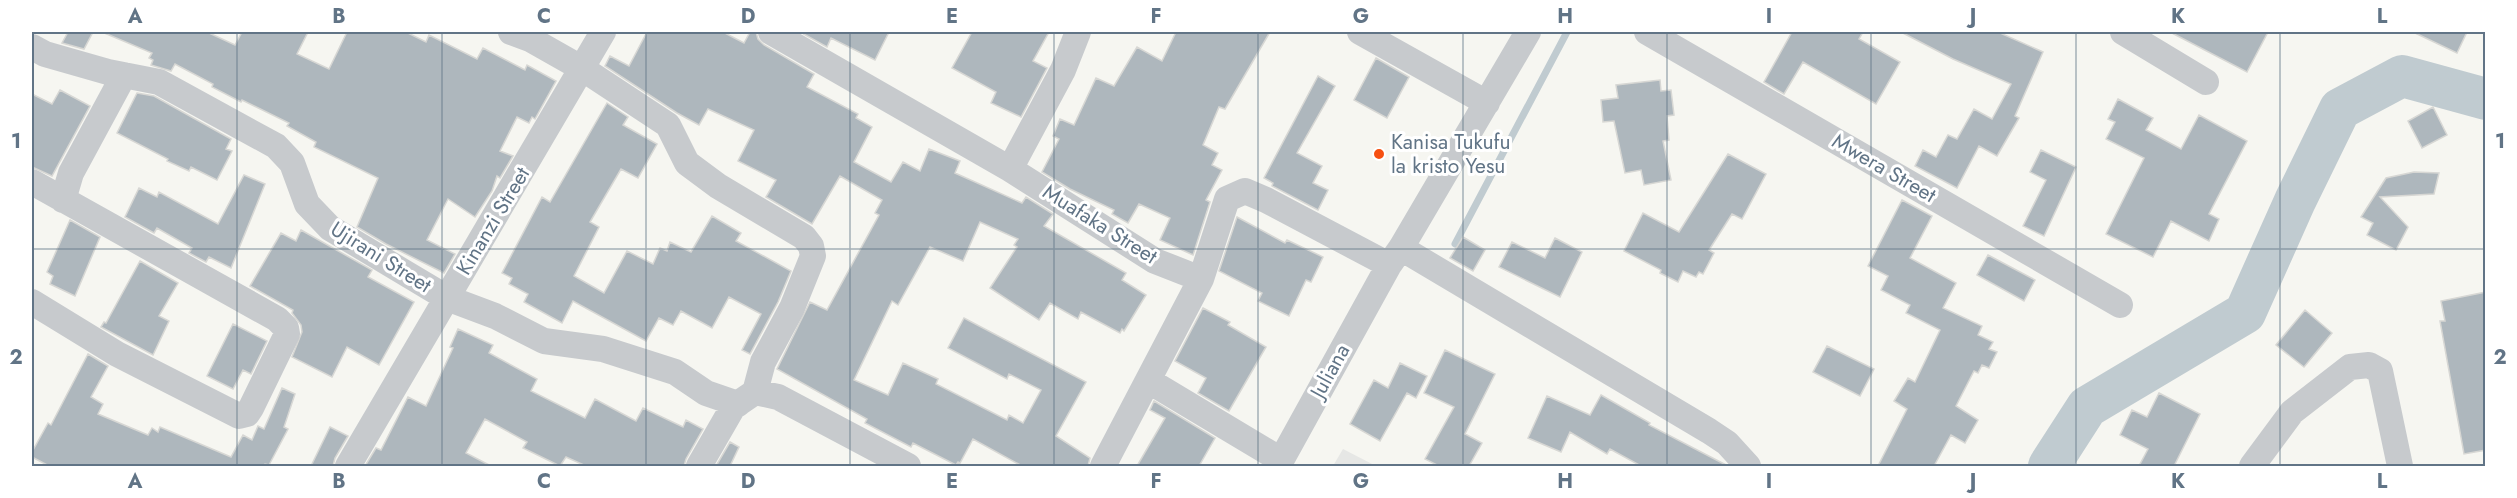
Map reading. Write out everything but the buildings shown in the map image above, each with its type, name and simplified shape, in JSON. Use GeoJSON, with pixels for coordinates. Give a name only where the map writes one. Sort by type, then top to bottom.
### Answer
{"type":"FeatureCollection","features":[{"type":"Feature","properties":{"kind":"street"},"geometry":{"type":"LineString","coordinates":[[511,32],[530,39],[583,69],[668,125],[687,163],[718,186],[804,237],[812,246],[813,256],[792,308],[746,398],[733,407],[699,466]]}},
{"type":"Feature","properties":{"kind":"street","name":"Kinanzi Street"},"geometry":{"type":"LineString","coordinates":[[348,466],[603,32]]}},
{"type":"Feature","properties":{"kind":"street","name":"Muafaka Street"},"geometry":{"type":"LineString","coordinates":[[771,32],[1010,169],[1155,261],[1201,279]]}},
{"type":"Feature","properties":{"kind":"street"},"geometry":{"type":"LineString","coordinates":[[1010,169],[1063,70],[1078,32]]}},
{"type":"Feature","properties":{"kind":"street"},"geometry":{"type":"LineString","coordinates":[[1360,32],[1487,103]]}},
{"type":"Feature","properties":{"kind":"street","name":"Juliana"},"geometry":{"type":"LineString","coordinates":[[1279,463],[1391,263],[1528,32]]}},
{"type":"Feature","properties":{"kind":"street","name":"Mwera Street"},"geometry":{"type":"LineString","coordinates":[[1647,32],[2120,305]]}},
{"type":"Feature","properties":{"kind":"street"},"geometry":{"type":"LineString","coordinates":[[2123,32],[2206,82]]}},
{"type":"Feature","properties":{"kind":"street","name":"Ujirani Street"},"geometry":{"type":"LineString","coordinates":[[32,47],[45,54],[124,75],[159,81],[276,146],[292,163],[307,204],[330,228],[447,298],[495,316],[544,341],[603,349],[675,372],[706,393],[746,398],[778,397],[908,466]]}},
{"type":"Feature","properties":{"kind":"street"},"geometry":{"type":"LineString","coordinates":[[63,200],[71,173],[124,75]]}},
{"type":"Feature","properties":{"kind":"street"},"geometry":{"type":"LineString","coordinates":[[32,182],[277,319],[286,328],[287,334],[251,408],[247,414],[239,416],[117,354],[32,302]]}},
{"type":"Feature","properties":{"kind":"street"},"geometry":{"type":"LineString","coordinates":[[1103,466],[1201,279],[1227,199],[1245,191],[1391,263],[1709,432],[1727,443],[1748,466]]}},
{"type":"Feature","properties":{"kind":"street"},"geometry":{"type":"LineString","coordinates":[[2252,466],[2292,412],[2350,367],[2369,365],[2380,371],[2400,466]]}},
{"type":"Feature","properties":{"kind":"street"},"geometry":{"type":"LineString","coordinates":[[1149,381],[1279,463]]}},
{"type":"Feature","properties":{"kind":"shaded area"},"geometry":{"type":"Polygon","coordinates":[[[1343,449],[1376,466],[1333,466],[1343,449]]]}},
{"type":"Feature","properties":{"kind":"waterway"},"geometry":{"type":"LineString","coordinates":[[1455,244],[1567,32]]}},
{"type":"Feature","properties":{"kind":"waterway"},"geometry":{"type":"LineString","coordinates":[[2049,466],[2087,407],[2245,313],[2295,201],[2340,109],[2402,76],[2486,99]]}},
{"type":"Feature","properties":{"kind":"place","name":"Kanisa Tukufu la kristo Yesu"},"geometry":{"type":"Point","coordinates":[1379,154]}}]}
